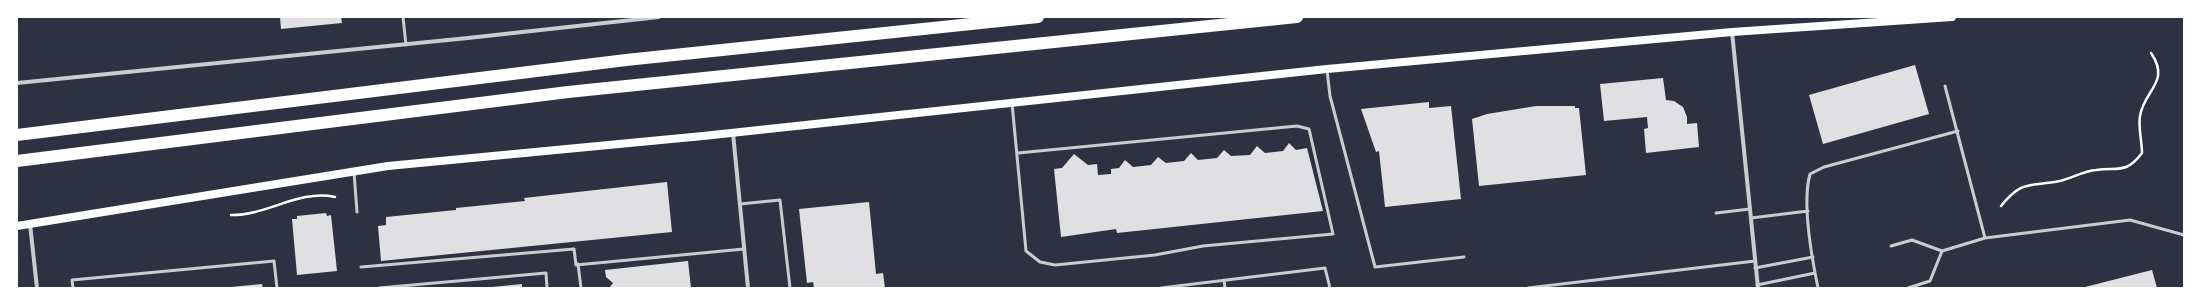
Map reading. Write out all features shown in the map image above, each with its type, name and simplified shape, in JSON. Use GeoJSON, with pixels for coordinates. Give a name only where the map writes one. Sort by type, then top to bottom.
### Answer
{"type":"FeatureCollection","features":[{"type":"Feature","properties":{"kind":"highway"},"geometry":{"type":"LineString","coordinates":[[17,135],[626,60],[1038,17]]}},
{"type":"Feature","properties":{"kind":"highway"},"geometry":{"type":"LineString","coordinates":[[17,161],[568,92],[1297,17]]}},
{"type":"Feature","properties":{"kind":"main road"},"geometry":{"type":"LineString","coordinates":[[17,226],[388,166],[733,133],[1327,69],[1732,32],[1952,17]]}},
{"type":"Feature","properties":{"kind":"street"},"geometry":{"type":"LineString","coordinates":[[17,84],[406,45],[659,17]]}},
{"type":"Feature","properties":{"kind":"street"},"geometry":{"type":"LineString","coordinates":[[1732,32],[1757,286]]}},
{"type":"Feature","properties":{"kind":"street"},"geometry":{"type":"LineString","coordinates":[[733,133],[748,288]]}},
{"type":"Feature","properties":{"kind":"street"},"geometry":{"type":"LineString","coordinates":[[30,224],[37,288]]}},
{"type":"Feature","properties":{"kind":"lane"},"geometry":{"type":"LineString","coordinates":[[403,17],[406,45]]}},
{"type":"Feature","properties":{"kind":"lane"},"geometry":{"type":"LineString","coordinates":[[1327,69],[1330,96],[1375,267],[1464,257]]}},
{"type":"Feature","properties":{"kind":"lane"},"geometry":{"type":"LineString","coordinates":[[1945,86],[1986,238]]}},
{"type":"Feature","properties":{"kind":"lane"},"geometry":{"type":"LineString","coordinates":[[1012,102],[1018,153],[1026,251],[1040,262],[1054,265],[1155,255],[1203,246],[1333,234],[1309,129],[1297,126],[1018,153]]}},
{"type":"Feature","properties":{"kind":"lane"},"geometry":{"type":"LineString","coordinates":[[1818,288],[1815,274],[1806,187],[1810,174],[1824,167],[1958,131]]}},
{"type":"Feature","properties":{"kind":"lane"},"geometry":{"type":"LineString","coordinates":[[354,172],[357,212]]}},
{"type":"Feature","properties":{"kind":"lane"},"geometry":{"type":"LineString","coordinates":[[740,204],[780,200],[790,288]]}},
{"type":"Feature","properties":{"kind":"lane"},"geometry":{"type":"LineString","coordinates":[[1716,213],[1750,209]]}},
{"type":"Feature","properties":{"kind":"lane"},"geometry":{"type":"LineString","coordinates":[[1751,218],[1808,211]]}},
{"type":"Feature","properties":{"kind":"lane"},"geometry":{"type":"LineString","coordinates":[[1891,246],[1912,240],[1942,251],[1986,238],[2130,220],[2184,236]]}},
{"type":"Feature","properties":{"kind":"lane"},"geometry":{"type":"LineString","coordinates":[[578,264],[744,248]]}},
{"type":"Feature","properties":{"kind":"lane"},"geometry":{"type":"LineString","coordinates":[[362,267],[574,249],[576,265],[578,264],[581,288]]}},
{"type":"Feature","properties":{"kind":"lane"},"geometry":{"type":"LineString","coordinates":[[1908,288],[1930,281],[1942,251]]}},
{"type":"Feature","properties":{"kind":"lane"},"geometry":{"type":"LineString","coordinates":[[1755,268],[1814,257]]}},
{"type":"Feature","properties":{"kind":"lane"},"geometry":{"type":"LineString","coordinates":[[73,288],[72,280],[274,261],[277,288]]}},
{"type":"Feature","properties":{"kind":"lane"},"geometry":{"type":"LineString","coordinates":[[1528,288],[1755,261]]}},
{"type":"Feature","properties":{"kind":"lane"},"geometry":{"type":"LineString","coordinates":[[1161,288],[1325,268],[1330,288]]}},
{"type":"Feature","properties":{"kind":"lane"},"geometry":{"type":"LineString","coordinates":[[379,288],[546,273],[548,288]]}},
{"type":"Feature","properties":{"kind":"lane"},"geometry":{"type":"LineString","coordinates":[[1757,286],[1815,274]]}},
{"type":"Feature","properties":{"kind":"lane"},"geometry":{"type":"LineString","coordinates":[[1224,280],[1225,288]]}},
{"type":"Feature","properties":{"kind":"path"},"geometry":{"type":"LineString","coordinates":[[2001,206],[2011,193],[2028,184],[2060,181],[2095,170],[2113,170],[2133,165],[2142,154],[2140,116],[2158,79],[2157,62],[2151,53]]}},
{"type":"Feature","properties":{"kind":"path"},"geometry":{"type":"LineString","coordinates":[[231,215],[253,213],[281,203],[304,198],[325,195],[335,197]]}},
{"type":"Feature","properties":{"kind":"building"},"geometry":{"type":"Polygon","coordinates":[[[280,17],[341,17],[342,23],[281,29],[280,17]]]}},
{"type":"Feature","properties":{"kind":"building"},"geometry":{"type":"Polygon","coordinates":[[[1915,65],[1929,114],[1823,144],[1809,95],[1915,65]]]}},
{"type":"Feature","properties":{"kind":"building"},"geometry":{"type":"Polygon","coordinates":[[[1663,78],[1666,100],[1674,101],[1683,107],[1687,117],[1687,124],[1697,123],[1699,147],[1646,153],[1644,129],[1648,128],[1647,117],[1604,121],[1600,84],[1663,78]]]}},
{"type":"Feature","properties":{"kind":"building"},"geometry":{"type":"Polygon","coordinates":[[[1429,102],[1429,108],[1451,106],[1461,199],[1385,207],[1379,151],[1376,152],[1361,109],[1429,102]]]}},
{"type":"Feature","properties":{"kind":"building"},"geometry":{"type":"Polygon","coordinates":[[[1536,106],[1575,106],[1575,108],[1579,108],[1586,175],[1479,186],[1472,119],[1487,114],[1536,106]]]}},
{"type":"Feature","properties":{"kind":"building"},"geometry":{"type":"Polygon","coordinates":[[[1289,143],[1296,150],[1307,148],[1323,211],[1117,233],[1116,229],[1061,237],[1054,169],[1062,168],[1074,154],[1088,165],[1097,164],[1098,175],[1111,174],[1111,169],[1119,168],[1125,160],[1133,167],[1151,165],[1158,157],[1166,163],[1184,161],[1191,153],[1198,160],[1217,158],[1224,150],[1231,156],[1250,155],[1257,146],[1265,153],[1283,151],[1289,143]]]}},
{"type":"Feature","properties":{"kind":"building"},"geometry":{"type":"Polygon","coordinates":[[[667,182],[672,232],[381,261],[378,226],[386,225],[386,217],[525,201],[524,198],[667,182]]]}},
{"type":"Feature","properties":{"kind":"building"},"geometry":{"type":"Polygon","coordinates":[[[869,202],[876,274],[883,273],[885,288],[814,288],[813,282],[807,283],[799,209],[869,202]]]}},
{"type":"Feature","properties":{"kind":"building"},"geometry":{"type":"Polygon","coordinates":[[[326,213],[327,216],[331,215],[337,271],[297,275],[292,219],[297,219],[297,216],[326,213]]]}},
{"type":"Feature","properties":{"kind":"building"},"geometry":{"type":"Polygon","coordinates":[[[688,261],[691,288],[609,288],[613,283],[606,277],[605,270],[688,261]]]}},
{"type":"Feature","properties":{"kind":"building"},"geometry":{"type":"Polygon","coordinates":[[[2152,270],[2157,288],[2085,288],[2085,287],[2152,270]]]}},
{"type":"Feature","properties":{"kind":"building"},"geometry":{"type":"Polygon","coordinates":[[[262,284],[263,288],[231,288],[231,287],[262,284]]]}},
{"type":"Feature","properties":{"kind":"building"},"geometry":{"type":"Polygon","coordinates":[[[522,284],[522,288],[492,288],[492,287],[522,284]]]}}]}
